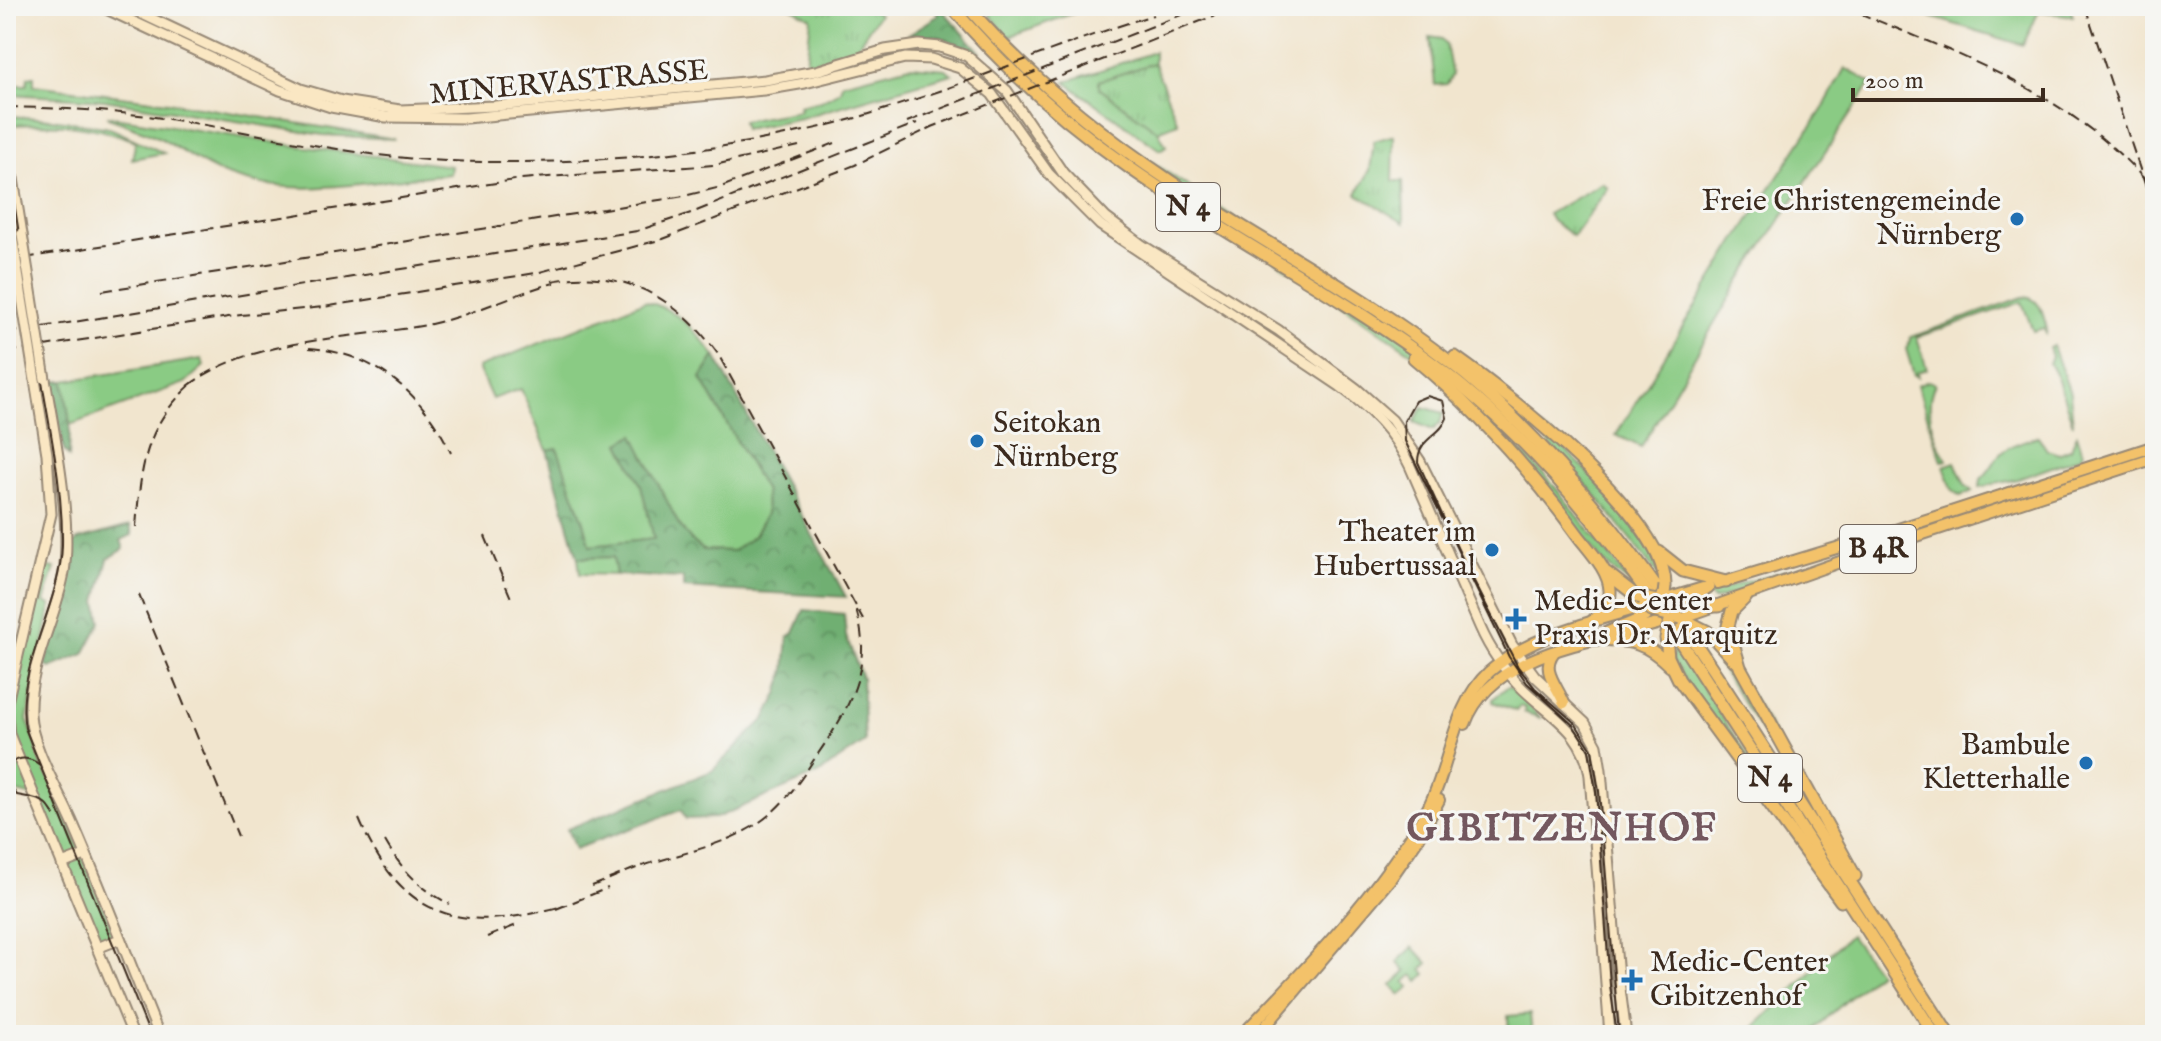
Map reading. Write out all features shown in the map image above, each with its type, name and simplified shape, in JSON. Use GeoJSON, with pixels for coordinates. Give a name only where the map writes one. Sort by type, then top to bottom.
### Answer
{"type":"FeatureCollection","features":[{"type":"Feature","properties":{"kind":"highway","name":"N 4"},"geometry":{"type":"LineString","coordinates":[[951,6],[1037,95],[1110,154],[1205,217],[1458,368],[1517,420],[1608,520],[1686,628],[1898,954]]}},
{"type":"Feature","properties":{"kind":"highway","name":"N 4"},"geometry":{"type":"LineString","coordinates":[[967,6],[1039,80],[1115,143],[1399,332],[1524,443],[1607,538],[1683,646],[1890,966]]}},
{"type":"Feature","properties":{"kind":"highway"},"geometry":{"type":"LineString","coordinates":[[1399,332],[1438,345],[1544,425],[1603,484],[1656,549],[1683,571],[1716,584],[1681,612],[1666,638],[1673,670]]}},
{"type":"Feature","properties":{"kind":"highway"},"geometry":{"type":"LineString","coordinates":[[1399,332],[1408,354],[1462,400],[1507,446],[1602,569],[1610,594],[1592,622]]}},
{"type":"Feature","properties":{"kind":"highway"},"geometry":{"type":"LineString","coordinates":[[1595,639],[1610,623],[1636,621],[1646,607],[1664,594],[1666,582],[1656,549]]}},
{"type":"Feature","properties":{"kind":"highway"},"geometry":{"type":"LineString","coordinates":[[1602,569],[1646,607],[1681,612],[1719,606]]}},
{"type":"Feature","properties":{"kind":"highway"},"geometry":{"type":"LineString","coordinates":[[1740,667],[1728,626],[1730,615],[1746,597]]}},
{"type":"Feature","properties":{"kind":"highway"},"geometry":{"type":"LineString","coordinates":[[1681,612],[1718,641],[1740,667],[1898,954],[1949,1035]]}},
{"type":"Feature","properties":{"kind":"highway"},"geometry":{"type":"LineString","coordinates":[[1595,639],[1639,643],[1652,650],[1673,670],[1890,966],[1935,1035]]}},
{"type":"Feature","properties":{"kind":"main road"},"geometry":{"type":"LineString","coordinates":[[6,55],[10,6]]}},
{"type":"Feature","properties":{"kind":"main road","name":"MINERVASTRASSE"},"geometry":{"type":"LineString","coordinates":[[100,6],[280,90],[366,115],[416,119],[466,118],[729,93],[805,83],[900,59],[926,58],[955,65],[977,79],[996,98],[1057,183],[1100,225],[1357,399],[1381,421],[1404,454],[1480,627],[1501,663],[1570,731],[1582,746],[1587,760],[1610,1035]]}},
{"type":"Feature","properties":{"kind":"main road","name":"MINERVASTRASSE"},"geometry":{"type":"LineString","coordinates":[[125,6],[295,86],[342,101],[380,108],[465,108],[749,82],[803,74],[885,50],[924,45],[946,48],[972,59],[1014,100],[1060,169],[1106,218],[1142,245],[1278,330],[1357,389],[1392,420],[1423,466],[1458,542],[1517,653],[1585,723],[1599,751],[1626,1035]]}},
{"type":"Feature","properties":{"kind":"main road"},"geometry":{"type":"LineString","coordinates":[[6,135],[17,235],[40,379],[57,457],[65,558],[62,582],[33,685],[30,718],[159,1035]]}},
{"type":"Feature","properties":{"kind":"main road"},"geometry":{"type":"LineString","coordinates":[[6,195],[17,235]]}},
{"type":"Feature","properties":{"kind":"main road"},"geometry":{"type":"LineString","coordinates":[[40,379],[49,470],[50,520],[13,670],[6,719],[10,738],[133,1035]]}},
{"type":"Feature","properties":{"kind":"main road","name":"B 4R"},"geometry":{"type":"LineString","coordinates":[[1716,584],[2155,446]]}},
{"type":"Feature","properties":{"kind":"main road","name":"B 4R"},"geometry":{"type":"LineString","coordinates":[[1719,606],[1858,556],[2155,458]]}},
{"type":"Feature","properties":{"kind":"main road"},"geometry":{"type":"LineString","coordinates":[[2041,483],[2045,487],[2042,495]]}},
{"type":"Feature","properties":{"kind":"main road"},"geometry":{"type":"LineString","coordinates":[[1716,584],[1707,598],[1719,606]]}},
{"type":"Feature","properties":{"kind":"main road"},"geometry":{"type":"LineString","coordinates":[[1646,607],[1681,612]]}},
{"type":"Feature","properties":{"kind":"main road"},"geometry":{"type":"LineString","coordinates":[[1258,1035],[1368,906],[1414,846],[1444,789],[1472,708],[1490,686],[1508,673],[1554,652],[1657,624],[1681,612]]}},
{"type":"Feature","properties":{"kind":"main road"},"geometry":{"type":"LineString","coordinates":[[1242,1035],[1335,934],[1407,841],[1432,799],[1468,697],[1480,681],[1517,653],[1592,622],[1610,623]]}},
{"type":"Feature","properties":{"kind":"main road"},"geometry":{"type":"LineString","coordinates":[[1554,652],[1549,661],[1549,674],[1564,703]]}},
{"type":"Feature","properties":{"kind":"main road"},"geometry":{"type":"LineString","coordinates":[[62,864],[85,855]]}},
{"type":"Feature","properties":{"kind":"main road"},"geometry":{"type":"LineString","coordinates":[[97,948],[120,939]]}},
{"type":"Feature","properties":{"kind":"green space"},"geometry":{"type":"Polygon","coordinates":[[[789,6],[867,6],[879,14],[856,48],[806,64],[811,18],[789,6]]]}},
{"type":"Feature","properties":{"kind":"green space"},"geometry":{"type":"Polygon","coordinates":[[[933,6],[939,6],[981,53],[937,36],[909,34],[939,15],[933,6]]]}},
{"type":"Feature","properties":{"kind":"green space"},"geometry":{"type":"Polygon","coordinates":[[[983,6],[1093,6],[1008,37],[983,6]]]}},
{"type":"Feature","properties":{"kind":"green space"},"geometry":{"type":"Polygon","coordinates":[[[1932,6],[2069,6],[2073,16],[2039,11],[2023,45],[1931,17],[1932,6]]]}},
{"type":"Feature","properties":{"kind":"green space"},"geometry":{"type":"Polygon","coordinates":[[[1430,37],[1442,39],[1446,44],[1452,75],[1447,84],[1435,85],[1430,37]]]}},
{"type":"Feature","properties":{"kind":"green space"},"geometry":{"type":"Polygon","coordinates":[[[1154,52],[1154,63],[1099,81],[1099,88],[1158,131],[1166,146],[1160,150],[1065,82],[1154,52]]]}},
{"type":"Feature","properties":{"kind":"green space"},"geometry":{"type":"Polygon","coordinates":[[[1154,63],[1178,123],[1158,131],[1099,88],[1099,81],[1154,63]]]}},
{"type":"Feature","properties":{"kind":"green space"},"geometry":{"type":"Polygon","coordinates":[[[910,66],[946,69],[952,74],[801,118],[744,129],[742,121],[800,111],[799,106],[821,101],[840,91],[842,83],[910,66]]]}},
{"type":"Feature","properties":{"kind":"green space"},"geometry":{"type":"Polygon","coordinates":[[[1845,68],[1871,83],[1741,279],[1641,447],[1616,435],[1740,234],[1822,110],[1845,68]]]}},
{"type":"Feature","properties":{"kind":"green space"},"geometry":{"type":"Polygon","coordinates":[[[34,76],[34,85],[168,102],[395,139],[323,135],[105,100],[10,94],[9,85],[27,85],[28,77],[34,76]]]}},
{"type":"Feature","properties":{"kind":"green space"},"geometry":{"type":"Polygon","coordinates":[[[1043,88],[1400,330],[1493,402],[1490,406],[1102,143],[1038,90],[1043,88]]]}},
{"type":"Feature","properties":{"kind":"green space"},"geometry":{"type":"Polygon","coordinates":[[[9,116],[110,128],[164,153],[132,159],[136,141],[74,126],[10,125],[9,116]]]}},
{"type":"Feature","properties":{"kind":"green space"},"geometry":{"type":"Polygon","coordinates":[[[108,116],[290,145],[451,166],[450,174],[337,186],[280,187],[224,174],[160,138],[108,116]]]}},
{"type":"Feature","properties":{"kind":"green space"},"geometry":{"type":"Polygon","coordinates":[[[1394,135],[1393,181],[1403,181],[1404,223],[1357,194],[1370,170],[1374,141],[1394,135]]]}},
{"type":"Feature","properties":{"kind":"green space"},"geometry":{"type":"Polygon","coordinates":[[[1602,183],[1608,188],[1573,236],[1552,221],[1548,214],[1602,183]]]}},
{"type":"Feature","properties":{"kind":"green space"},"geometry":{"type":"Polygon","coordinates":[[[2023,297],[2037,303],[2046,333],[2044,328],[2033,331],[2022,302],[1917,337],[1927,369],[1917,372],[1918,377],[1914,375],[1906,349],[1911,337],[2023,297]]]}},
{"type":"Feature","properties":{"kind":"green space"},"geometry":{"type":"Polygon","coordinates":[[[645,301],[667,309],[684,322],[715,356],[701,378],[765,491],[766,514],[754,536],[733,551],[703,550],[690,539],[620,443],[641,485],[655,539],[590,546],[557,449],[547,450],[521,389],[492,399],[478,368],[645,301]]]}},
{"type":"Feature","properties":{"kind":"green space"},"geometry":{"type":"Polygon","coordinates":[[[2053,346],[2070,393],[2073,424],[2049,363],[2052,357],[2049,348],[2053,346]]]}},
{"type":"Feature","properties":{"kind":"green space"},"geometry":{"type":"Polygon","coordinates":[[[715,356],[846,597],[683,588],[683,578],[616,575],[613,557],[578,558],[547,450],[557,448],[590,546],[654,539],[641,485],[620,443],[634,435],[679,525],[703,550],[733,551],[754,536],[766,514],[765,491],[701,378],[715,356]]]}},
{"type":"Feature","properties":{"kind":"green space"},"geometry":{"type":"Polygon","coordinates":[[[202,359],[204,366],[185,383],[70,425],[64,381],[202,359]]]}},
{"type":"Feature","properties":{"kind":"green space"},"geometry":{"type":"Polygon","coordinates":[[[52,381],[64,381],[70,425],[69,457],[64,451],[52,381]]]}},
{"type":"Feature","properties":{"kind":"green space"},"geometry":{"type":"Polygon","coordinates":[[[1929,381],[1935,384],[1930,412],[1934,433],[1947,460],[1942,461],[1917,385],[1929,381]]]}},
{"type":"Feature","properties":{"kind":"green space"},"geometry":{"type":"Polygon","coordinates":[[[1500,396],[1550,434],[1595,479],[1653,552],[1659,577],[1584,482],[1500,396]]]}},
{"type":"Feature","properties":{"kind":"green space"},"geometry":{"type":"Polygon","coordinates":[[[1423,407],[1443,413],[1440,423],[1433,430],[1414,422],[1423,407]]]}},
{"type":"Feature","properties":{"kind":"green space"},"geometry":{"type":"Polygon","coordinates":[[[1477,408],[1547,477],[1635,588],[1604,563],[1477,408]]]}},
{"type":"Feature","properties":{"kind":"green space"},"geometry":{"type":"Polygon","coordinates":[[[2077,434],[2083,453],[2080,457],[2018,479],[1980,487],[1981,479],[2010,447],[2038,436],[2047,450],[2059,454],[2071,448],[2077,434]]]}},
{"type":"Feature","properties":{"kind":"green space"},"geometry":{"type":"Polygon","coordinates":[[[1955,462],[1965,485],[1973,491],[1960,496],[1952,489],[1944,466],[1955,462]]]}},
{"type":"Feature","properties":{"kind":"green space"},"geometry":{"type":"Polygon","coordinates":[[[2042,487],[1997,506],[1824,563],[1822,559],[2042,487]]]}},
{"type":"Feature","properties":{"kind":"green space"},"geometry":{"type":"Polygon","coordinates":[[[130,526],[132,535],[121,540],[124,549],[108,559],[97,601],[101,622],[84,654],[50,668],[45,665],[70,572],[73,544],[130,526]]]}},
{"type":"Feature","properties":{"kind":"green space"},"geometry":{"type":"Polygon","coordinates":[[[614,557],[616,575],[580,574],[578,558],[614,557]]]}},
{"type":"Feature","properties":{"kind":"green space"},"geometry":{"type":"Polygon","coordinates":[[[41,566],[55,568],[44,602],[51,605],[27,720],[115,936],[98,942],[37,797],[13,791],[6,780],[6,759],[18,751],[8,714],[41,566]]]}},
{"type":"Feature","properties":{"kind":"green space"},"geometry":{"type":"Polygon","coordinates":[[[1787,570],[1785,574],[1721,598],[1713,600],[1709,596],[1712,592],[1787,570]]]}},
{"type":"Feature","properties":{"kind":"green space"},"geometry":{"type":"Polygon","coordinates":[[[804,610],[844,614],[846,636],[862,678],[865,742],[818,774],[716,818],[686,819],[681,810],[575,849],[567,829],[712,771],[765,719],[778,694],[785,670],[788,637],[794,633],[804,610]]]}},
{"type":"Feature","properties":{"kind":"green space"},"geometry":{"type":"Polygon","coordinates":[[[1682,629],[1915,989],[1911,991],[1678,631],[1682,629]]]}},
{"type":"Feature","properties":{"kind":"green space"},"geometry":{"type":"Polygon","coordinates":[[[1696,630],[1714,645],[1748,690],[1818,818],[1696,630]]]}},
{"type":"Feature","properties":{"kind":"green space"},"geometry":{"type":"Polygon","coordinates":[[[1673,641],[1797,833],[1689,687],[1673,661],[1673,641]]]}},
{"type":"Feature","properties":{"kind":"green space"},"geometry":{"type":"Polygon","coordinates":[[[1507,687],[1541,718],[1524,712],[1525,708],[1520,706],[1516,711],[1493,702],[1507,687]]]}},
{"type":"Feature","properties":{"kind":"green space"},"geometry":{"type":"Polygon","coordinates":[[[1850,935],[1878,972],[1808,1035],[1746,1035],[1850,935]]]}},
{"type":"Feature","properties":{"kind":"green space"},"geometry":{"type":"Polygon","coordinates":[[[1413,947],[1428,963],[1422,969],[1426,974],[1419,981],[1413,975],[1405,982],[1410,987],[1401,995],[1392,985],[1406,972],[1397,962],[1413,947]]]}},
{"type":"Feature","properties":{"kind":"green space"},"geometry":{"type":"Polygon","coordinates":[[[1530,1014],[1532,1035],[1509,1035],[1508,1016],[1530,1014]]]}},
{"type":"Feature","properties":{"kind":"tram line"},"geometry":{"type":"LineString","coordinates":[[6,154],[56,463],[62,524],[60,567],[26,684],[23,706],[25,728],[150,1035]]}},
{"type":"Feature","properties":{"kind":"tram line"},"geometry":{"type":"LineString","coordinates":[[1617,1035],[1610,985],[1596,792],[1589,750],[1573,725],[1527,683],[1509,657],[1405,441],[1404,421],[1415,401],[1427,396],[1443,401],[1447,418],[1440,430],[1425,443],[1418,462],[1460,554],[1518,667],[1535,688],[1575,723],[1592,750],[1599,791],[1619,1035]]}},
{"type":"Feature","properties":{"kind":"tram line"},"geometry":{"type":"LineString","coordinates":[[6,772],[16,760],[30,760],[40,765]]}},
{"type":"Feature","properties":{"kind":"tram line"},"geometry":{"type":"LineString","coordinates":[[6,782],[17,795],[43,802],[54,816]]}},
{"type":"Feature","properties":{"kind":"railway"},"geometry":{"type":"LineString","coordinates":[[907,122],[1204,6]]}},
{"type":"Feature","properties":{"kind":"railway"},"geometry":{"type":"LineString","coordinates":[[6,352],[536,273],[663,239],[855,165],[932,127],[1239,6]]}},
{"type":"Feature","properties":{"kind":"railway"},"geometry":{"type":"LineString","coordinates":[[1842,6],[1969,59],[2051,102],[2089,128],[2155,192]]}},
{"type":"Feature","properties":{"kind":"railway"},"geometry":{"type":"LineString","coordinates":[[2085,6],[2155,214]]}},
{"type":"Feature","properties":{"kind":"railway"},"geometry":{"type":"LineString","coordinates":[[6,107],[162,118],[325,147],[408,158],[500,162],[654,155],[756,141],[856,118],[1153,15]]}},
{"type":"Feature","properties":{"kind":"railway"},"geometry":{"type":"LineString","coordinates":[[6,333],[637,231],[694,212],[917,123]]}},
{"type":"Feature","properties":{"kind":"railway"},"geometry":{"type":"LineString","coordinates":[[102,291],[684,196],[721,187],[835,143]]}},
{"type":"Feature","properties":{"kind":"railway"},"geometry":{"type":"LineString","coordinates":[[6,261],[521,179],[714,165],[799,146]]}},
{"type":"Feature","properties":{"kind":"railway"},"geometry":{"type":"LineString","coordinates":[[552,281],[602,278],[625,283],[666,302],[702,334],[718,354],[863,619]]}},
{"type":"Feature","properties":{"kind":"railway"},"geometry":{"type":"LineString","coordinates":[[188,386],[243,357],[305,342],[431,324],[554,283]]}},
{"type":"Feature","properties":{"kind":"railway"},"geometry":{"type":"LineString","coordinates":[[309,348],[355,358],[395,380],[427,412],[451,453]]}},
{"type":"Feature","properties":{"kind":"railway"},"geometry":{"type":"LineString","coordinates":[[136,527],[140,484],[149,447],[165,413],[195,381]]}},
{"type":"Feature","properties":{"kind":"railway"},"geometry":{"type":"LineString","coordinates":[[485,536],[511,598]]}},
{"type":"Feature","properties":{"kind":"railway"},"geometry":{"type":"LineString","coordinates":[[139,595],[238,836]]}},
{"type":"Feature","properties":{"kind":"railway"},"geometry":{"type":"LineString","coordinates":[[592,886],[639,867],[729,839],[762,821],[779,806],[836,726],[854,690],[862,652],[856,610]]}},
{"type":"Feature","properties":{"kind":"railway"},"geometry":{"type":"LineString","coordinates":[[359,819],[376,854],[396,880],[417,900],[441,912],[468,918],[497,918],[566,905]]}},
{"type":"Feature","properties":{"kind":"railway"},"geometry":{"type":"LineString","coordinates":[[385,841],[413,878],[450,904]]}},
{"type":"Feature","properties":{"kind":"railway"},"geometry":{"type":"LineString","coordinates":[[556,909],[608,888]]}},
{"type":"Feature","properties":{"kind":"railway"},"geometry":{"type":"LineString","coordinates":[[487,937],[519,924]]}},
{"type":"Feature","properties":{"kind":"place","name":"Freie Christengemeinde Nürnberg"},"geometry":{"type":"Point","coordinates":[2017,219]}},
{"type":"Feature","properties":{"kind":"place","name":"Seitokan Nürnberg"},"geometry":{"type":"Point","coordinates":[977,441]}},
{"type":"Feature","properties":{"kind":"place","name":"Theater im Hubertussaal"},"geometry":{"type":"Point","coordinates":[1492,550]}},
{"type":"Feature","properties":{"kind":"place","name":"Medic-Center Praxis Dr. Marquitz"},"geometry":{"type":"Point","coordinates":[1516,619]}},
{"type":"Feature","properties":{"kind":"place","name":"Bambule Kletterhalle"},"geometry":{"type":"Point","coordinates":[2086,763]}},
{"type":"Feature","properties":{"kind":"place","name":"Medic-Center Gibitzenhof"},"geometry":{"type":"Point","coordinates":[1632,980]}},
{"type":"Feature","properties":{"kind":"district","name":"GIBITZENHOF"},"geometry":{"type":"Point","coordinates":[1562,830]}}]}
